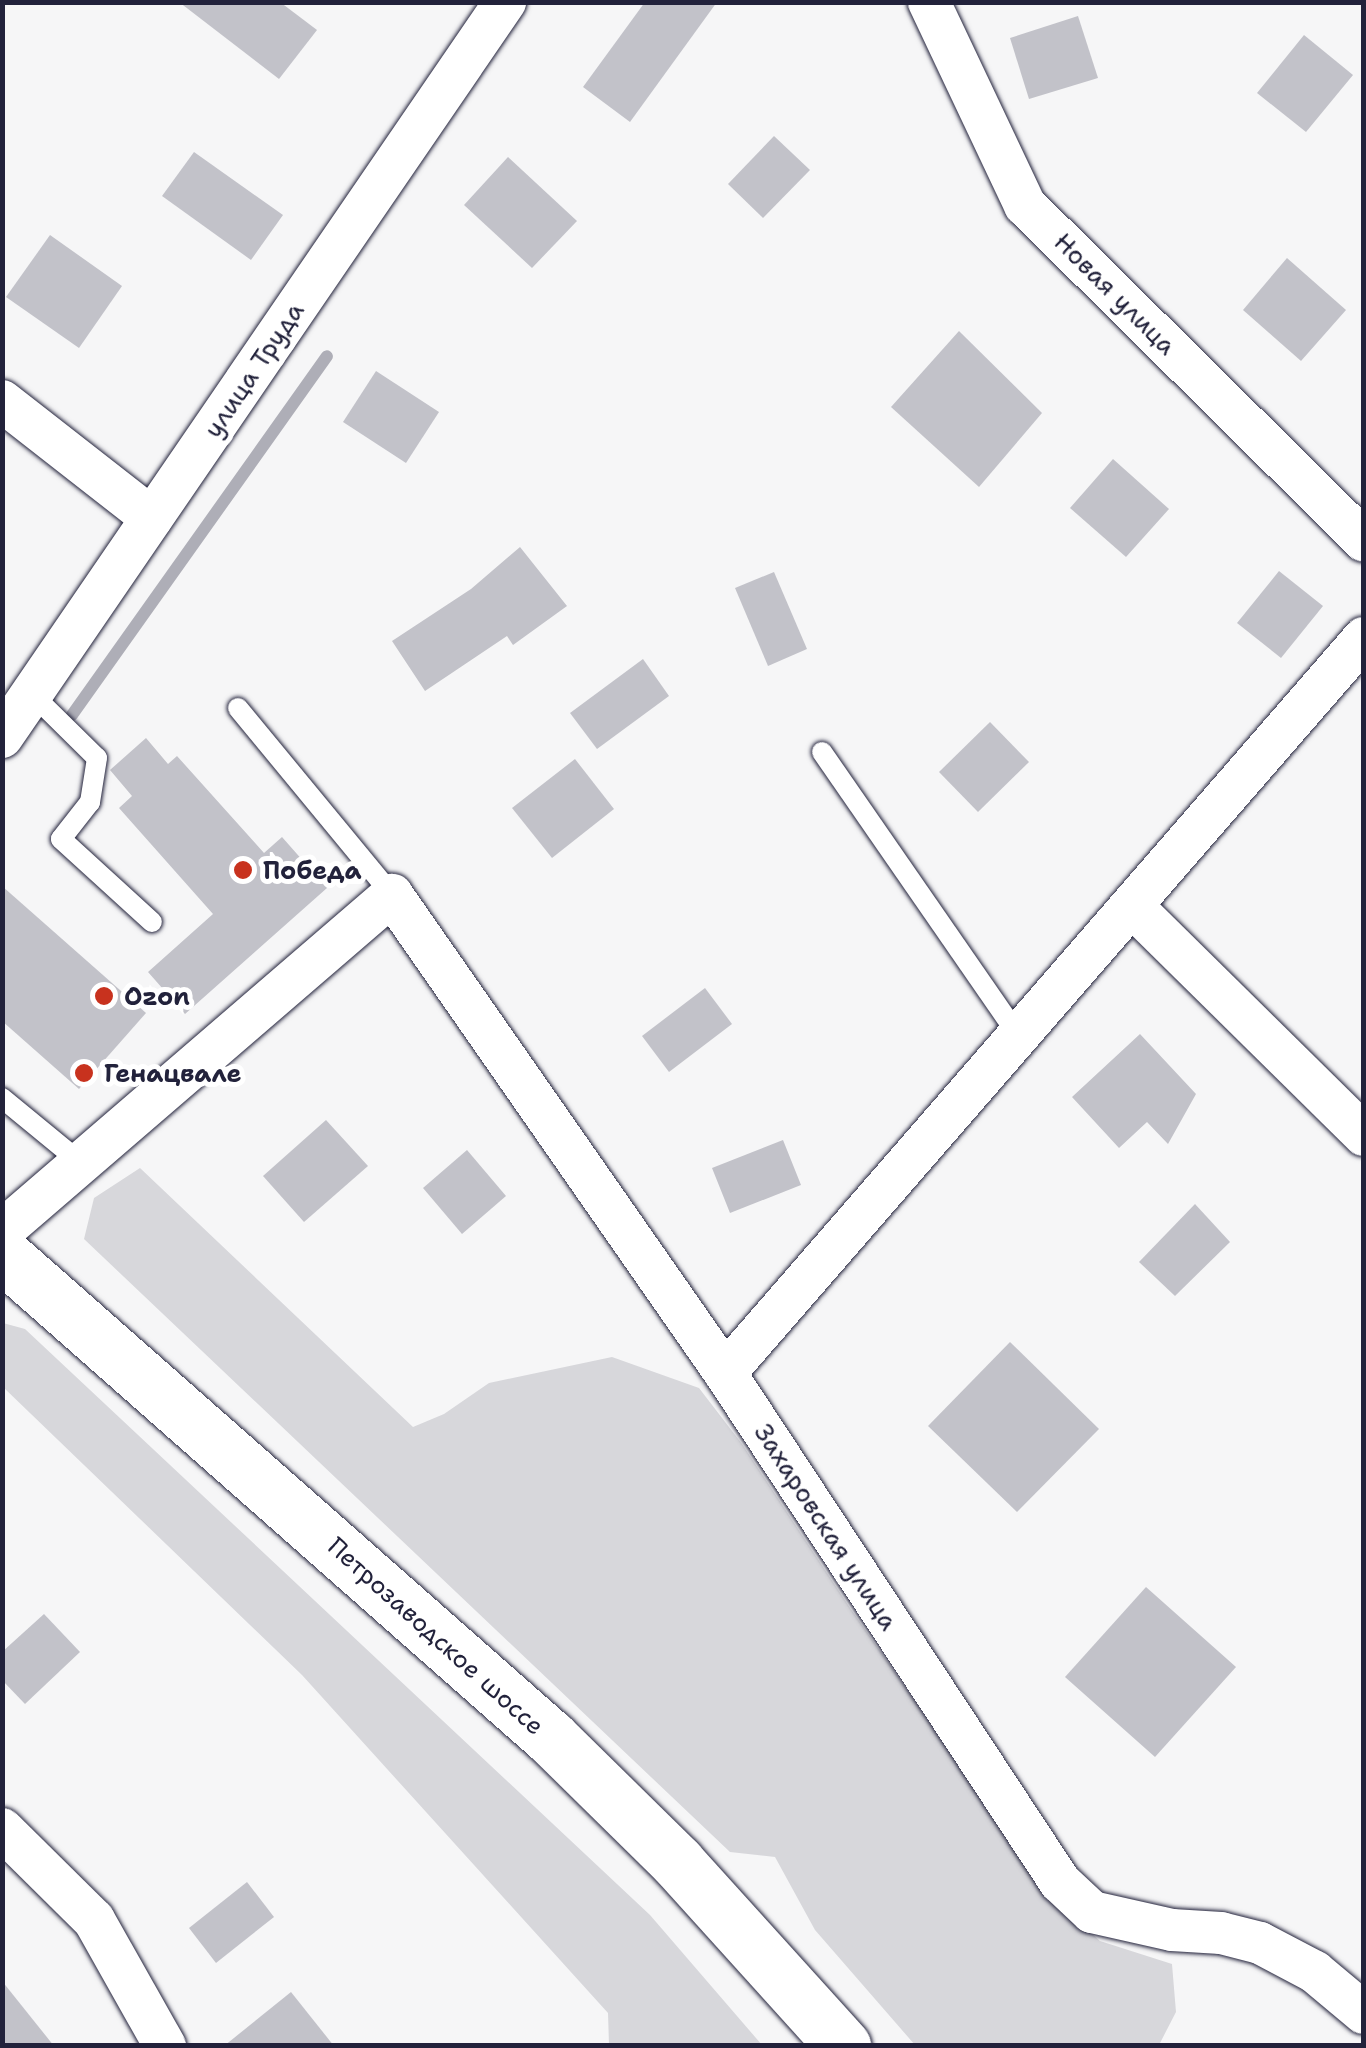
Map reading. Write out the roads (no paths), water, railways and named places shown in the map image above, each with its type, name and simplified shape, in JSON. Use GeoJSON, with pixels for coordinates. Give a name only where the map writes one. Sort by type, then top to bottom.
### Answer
{"type":"FeatureCollection","features":[{"type":"Feature","properties":{"kind":"main road","name":"Петрозаводское шоссе"},"geometry":{"type":"LineString","coordinates":[[2,1254],[551,1738],[677,1862],[843,2046]]}},
{"type":"Feature","properties":{"kind":"street","name":"улица Труда"},"geometry":{"type":"LineString","coordinates":[[2,737],[504,2]]}},
{"type":"Feature","properties":{"kind":"street","name":"Новая улица"},"geometry":{"type":"LineString","coordinates":[[929,2],[1025,206],[1364,540]]}},
{"type":"Feature","properties":{"kind":"street"},"geometry":{"type":"LineString","coordinates":[[2,401],[152,518]]}},
{"type":"Feature","properties":{"kind":"street"},"geometry":{"type":"LineString","coordinates":[[725,1374],[1364,638]]}},
{"type":"Feature","properties":{"kind":"street"},"geometry":{"type":"LineString","coordinates":[[2,1231],[392,895]]}},
{"type":"Feature","properties":{"kind":"street","name":"Захаровская улица"},"geometry":{"type":"LineString","coordinates":[[392,895],[725,1374],[1060,1882],[1092,1912],[1172,1930],[1260,1942],[1315,1972],[1364,2013]]}},
{"type":"Feature","properties":{"kind":"street"},"geometry":{"type":"LineString","coordinates":[[1133,907],[1364,1135]]}},
{"type":"Feature","properties":{"kind":"street"},"geometry":{"type":"LineString","coordinates":[[2,1830],[94,1920],[164,2046]]}},
{"type":"Feature","properties":{"kind":"lane"},"geometry":{"type":"LineString","coordinates":[[32,694],[97,758],[90,802],[61,839],[152,922]]}},
{"type":"Feature","properties":{"kind":"lane"},"geometry":{"type":"LineString","coordinates":[[238,708],[392,895]]}},
{"type":"Feature","properties":{"kind":"lane"},"geometry":{"type":"LineString","coordinates":[[822,752],[1020,1037]]}},
{"type":"Feature","properties":{"kind":"lane"},"geometry":{"type":"LineString","coordinates":[[2,1098],[81,1163]]}},
{"type":"Feature","properties":{"kind":"waterway"},"geometry":{"type":"LineString","coordinates":[[72,715],[327,356]]}},
{"type":"Feature","properties":{"kind":"place","name":"Победа"},"geometry":{"type":"Point","coordinates":[243,870]}},
{"type":"Feature","properties":{"kind":"place","name":"Ozon"},"geometry":{"type":"Point","coordinates":[104,996]}},
{"type":"Feature","properties":{"kind":"place","name":"Генацвале"},"geometry":{"type":"Point","coordinates":[84,1073]}}]}
